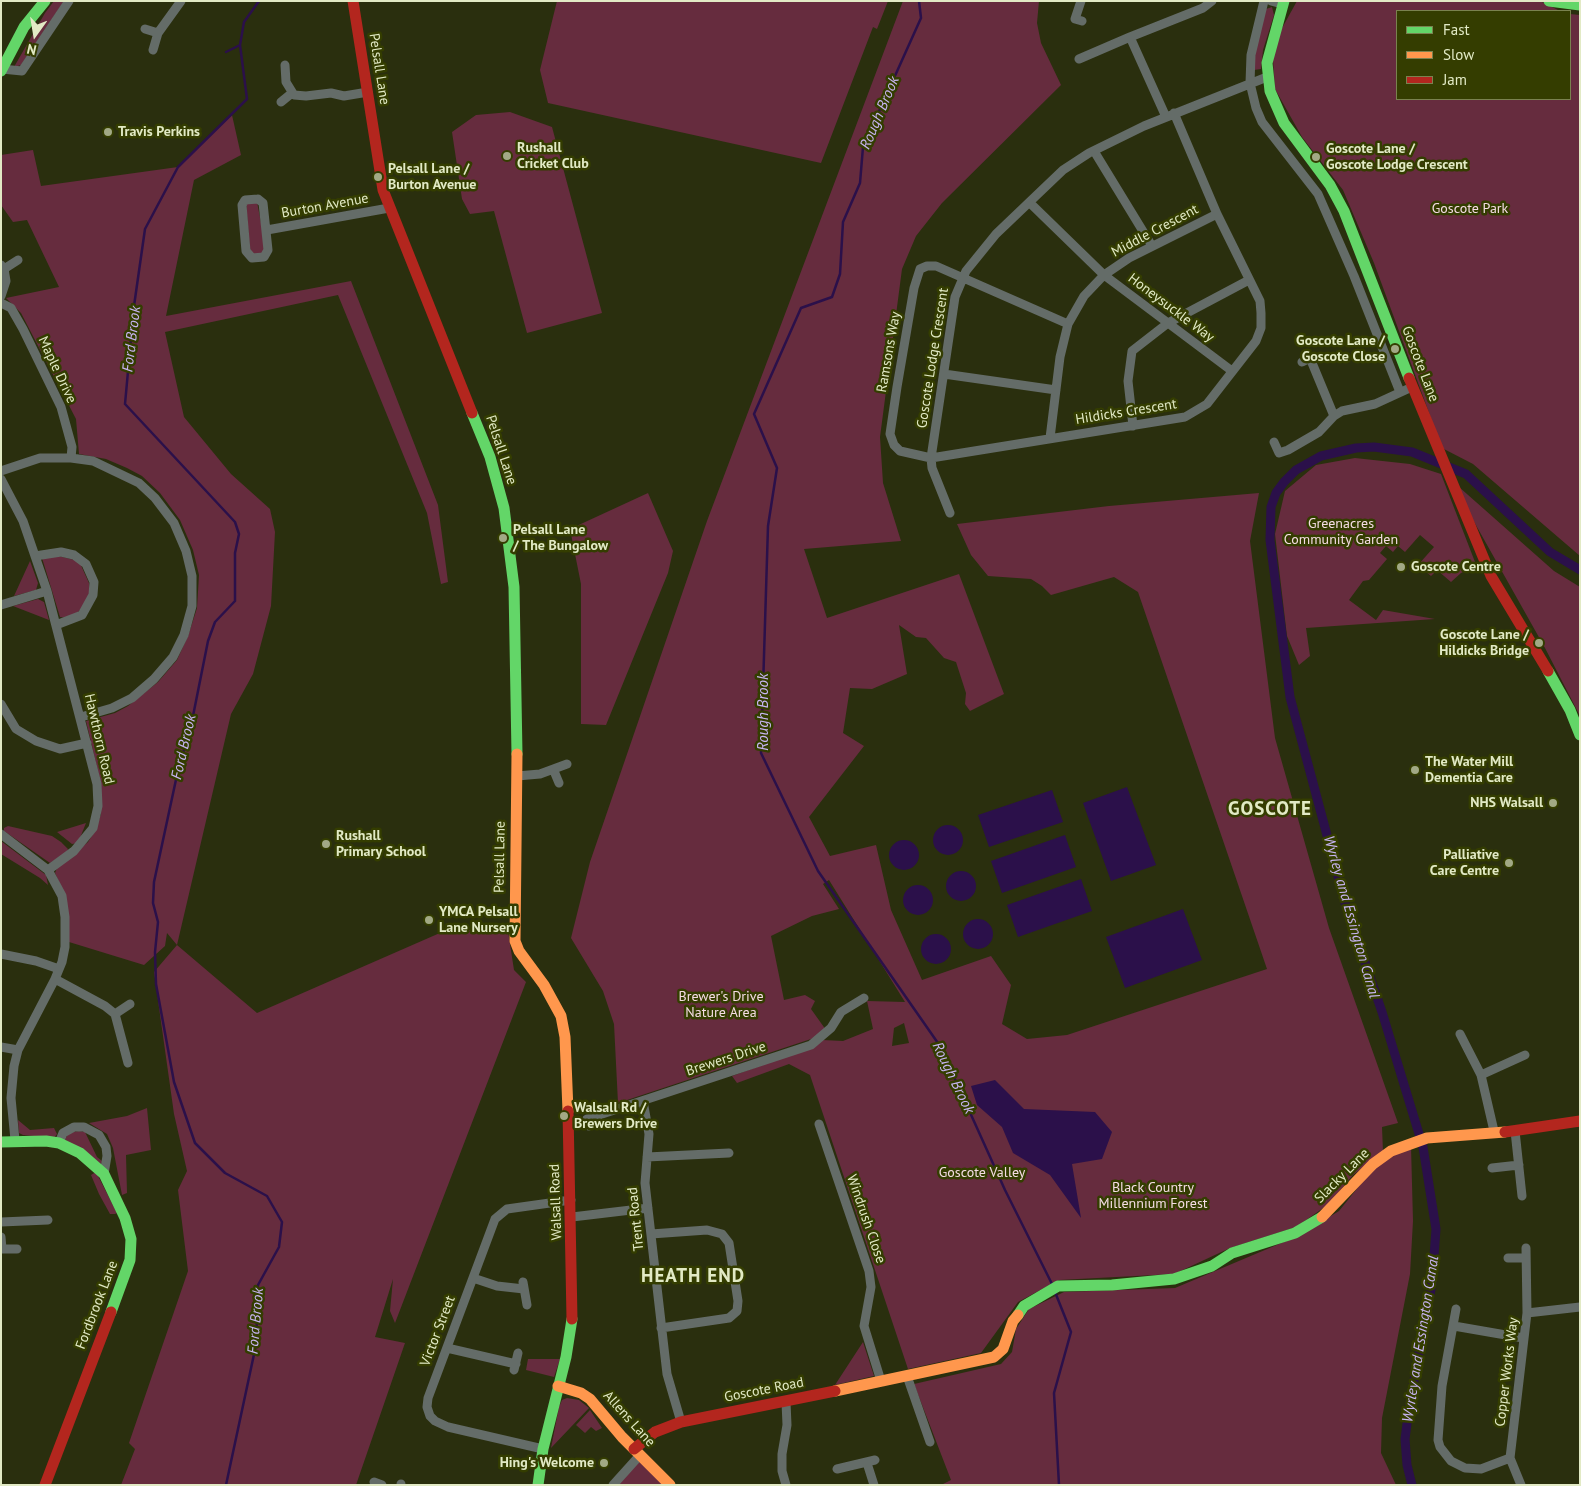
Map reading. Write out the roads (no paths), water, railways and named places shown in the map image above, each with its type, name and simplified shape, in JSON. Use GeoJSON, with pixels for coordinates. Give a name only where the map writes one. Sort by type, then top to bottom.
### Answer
{"type":"FeatureCollection","features":[{"type":"Feature","properties":{"kind":"main road"},"geometry":{"type":"LineString","coordinates":[[2,70],[24,27],[45,1]]}},
{"type":"Feature","properties":{"kind":"main road","name":"Pelsall Lane"},"geometry":{"type":"LineString","coordinates":[[353,1],[379,171],[389,208],[490,457],[504,508],[514,587],[517,776],[514,928]]}},
{"type":"Feature","properties":{"kind":"main road"},"geometry":{"type":"LineString","coordinates":[[1549,1],[1580,5]]}},
{"type":"Feature","properties":{"kind":"main road","name":"Goscote Lane"},"geometry":{"type":"LineString","coordinates":[[1279,2],[1267,64],[1270,92],[1284,124],[1330,184],[1344,211],[1412,386],[1491,576],[1537,650],[1570,710],[1580,734]]}},
{"type":"Feature","properties":{"kind":"main road","name":"Walsall Road"},"geometry":{"type":"LineString","coordinates":[[514,928],[515,941],[524,958],[548,991],[561,1016],[565,1037],[572,1217],[572,1324],[543,1449],[538,1485]]}},
{"type":"Feature","properties":{"kind":"main road","name":"Slacky Lane"},"geometry":{"type":"LineString","coordinates":[[1046,1292],[1058,1286],[1112,1285],[1174,1279],[1212,1266],[1232,1253],[1295,1233],[1324,1216],[1373,1164],[1391,1151],[1410,1143],[1426,1138],[1515,1131],[1580,1122]]}},
{"type":"Feature","properties":{"kind":"main road","name":"Fordbrook Lane"},"geometry":{"type":"LineString","coordinates":[[1,1142],[15,1140],[59,1143],[72,1148],[88,1158],[104,1174],[125,1218],[131,1239],[130,1260],[45,1485]]}},
{"type":"Feature","properties":{"kind":"main road","name":"Goscote Road"},"geometry":{"type":"LineString","coordinates":[[637,1452],[655,1432],[681,1422],[994,1358],[1003,1349],[1013,1321],[1024,1306],[1046,1292]]}},
{"type":"Feature","properties":{"kind":"main road","name":"Allens Lane"},"geometry":{"type":"LineString","coordinates":[[558,1386],[574,1390],[590,1399],[637,1452],[670,1485]]}},
{"type":"Feature","properties":{"kind":"street"},"geometry":{"type":"LineString","coordinates":[[2,70],[22,70],[68,1]]}},
{"type":"Feature","properties":{"kind":"street"},"geometry":{"type":"LineString","coordinates":[[153,50],[158,33],[181,1]]}},
{"type":"Feature","properties":{"kind":"street"},"geometry":{"type":"LineString","coordinates":[[1081,1],[1075,19],[1082,21]]}},
{"type":"Feature","properties":{"kind":"street"},"geometry":{"type":"LineString","coordinates":[[1079,60],[1203,8],[1212,1]]}},
{"type":"Feature","properties":{"kind":"street"},"geometry":{"type":"LineString","coordinates":[[1264,1],[1253,41],[1250,83],[1262,122],[1318,194],[1354,276],[1400,392]]}},
{"type":"Feature","properties":{"kind":"street"},"geometry":{"type":"LineString","coordinates":[[145,28],[158,33]]}},
{"type":"Feature","properties":{"kind":"street","name":"Hildicks Crescent"},"geometry":{"type":"LineString","coordinates":[[931,458],[1185,417],[1197,412],[1207,404],[1256,341],[1261,328],[1260,301],[1130,37]]}},
{"type":"Feature","properties":{"kind":"street"},"geometry":{"type":"LineString","coordinates":[[285,65],[286,82],[292,93],[298,96],[321,93],[344,96],[368,92]]}},
{"type":"Feature","properties":{"kind":"street","name":"Goscote Lodge Crescent"},"geometry":{"type":"LineString","coordinates":[[950,513],[932,468],[931,458],[955,297],[962,278],[976,256],[996,234],[1063,170],[1094,151],[1170,115],[1267,77]]}},
{"type":"Feature","properties":{"kind":"street"},"geometry":{"type":"LineString","coordinates":[[281,102],[292,93]]}},
{"type":"Feature","properties":{"kind":"street"},"geometry":{"type":"LineString","coordinates":[[1094,151],[1152,246]]}},
{"type":"Feature","properties":{"kind":"street","name":"Burton Avenue"},"geometry":{"type":"LineString","coordinates":[[245,200],[261,201],[267,230],[267,254],[264,257],[249,256],[246,251],[242,205],[245,200]]}},
{"type":"Feature","properties":{"kind":"street","name":"Honeysuckle Way"},"geometry":{"type":"LineString","coordinates":[[1030,203],[1104,275],[1232,371]]}},
{"type":"Feature","properties":{"kind":"street","name":"Burton Avenue"},"geometry":{"type":"LineString","coordinates":[[267,230],[389,208]]}},
{"type":"Feature","properties":{"kind":"street","name":"Middle Crescent"},"geometry":{"type":"LineString","coordinates":[[1050,438],[1060,357],[1068,324],[1084,296],[1104,275],[1129,258],[1217,214]]}},
{"type":"Feature","properties":{"kind":"street"},"geometry":{"type":"LineString","coordinates":[[1,296],[6,281],[3,267],[18,260]]}},
{"type":"Feature","properties":{"kind":"street","name":"Ramsons Way"},"geometry":{"type":"LineString","coordinates":[[931,458],[900,451],[894,445],[890,434],[898,378],[920,269],[926,266],[936,266],[962,278]]}},
{"type":"Feature","properties":{"kind":"street"},"geometry":{"type":"LineString","coordinates":[[1354,276],[1368,270]]}},
{"type":"Feature","properties":{"kind":"street"},"geometry":{"type":"LineString","coordinates":[[962,278],[1068,324]]}},
{"type":"Feature","properties":{"kind":"street"},"geometry":{"type":"LineString","coordinates":[[1133,426],[1128,381],[1132,351],[1168,323],[1249,280]]}},
{"type":"Feature","properties":{"kind":"street","name":"Maple Drive"},"geometry":{"type":"LineString","coordinates":[[1,302],[11,308],[61,406],[72,447],[71,458]]}},
{"type":"Feature","properties":{"kind":"street"},"geometry":{"type":"LineString","coordinates":[[1302,362],[1310,358],[1334,416]]}},
{"type":"Feature","properties":{"kind":"street"},"geometry":{"type":"LineString","coordinates":[[944,374],[1056,390]]}},
{"type":"Feature","properties":{"kind":"street"},"geometry":{"type":"LineString","coordinates":[[1274,442],[1279,453],[1288,450],[1318,432],[1334,416],[1342,411],[1375,404],[1412,386]]}},
{"type":"Feature","properties":{"kind":"street"},"geometry":{"type":"LineString","coordinates":[[1,471],[40,458],[71,458],[93,461],[139,483],[155,498],[174,523],[186,551],[192,576],[192,606],[184,635],[173,657],[154,679],[132,698],[112,708],[81,717]]}},
{"type":"Feature","properties":{"kind":"street","name":"Hawthorn Road"},"geometry":{"type":"LineString","coordinates":[[1,478],[23,521],[47,591],[97,784],[98,806],[93,828],[74,851],[48,870]]}},
{"type":"Feature","properties":{"kind":"street"},"geometry":{"type":"LineString","coordinates":[[36,556],[61,552],[74,555],[86,564],[94,582],[93,595],[82,614],[56,625]]}},
{"type":"Feature","properties":{"kind":"street"},"geometry":{"type":"LineString","coordinates":[[1,605],[47,591]]}},
{"type":"Feature","properties":{"kind":"street"},"geometry":{"type":"LineString","coordinates":[[1,704],[16,729],[36,741],[60,748],[87,744]]}},
{"type":"Feature","properties":{"kind":"street"},"geometry":{"type":"LineString","coordinates":[[517,776],[554,771],[567,764]]}},
{"type":"Feature","properties":{"kind":"street"},"geometry":{"type":"LineString","coordinates":[[554,771],[559,783]]}},
{"type":"Feature","properties":{"kind":"street"},"geometry":{"type":"LineString","coordinates":[[1,834],[48,870],[63,902],[65,947],[59,970],[18,1050],[14,1066],[11,1098],[15,1140]]}},
{"type":"Feature","properties":{"kind":"street"},"geometry":{"type":"LineString","coordinates":[[1,954],[36,961],[59,970]]}},
{"type":"Feature","properties":{"kind":"street"},"geometry":{"type":"LineString","coordinates":[[55,980],[105,1006],[116,1014],[127,1063]]}},
{"type":"Feature","properties":{"kind":"street","name":"Brewers Drive"},"geometry":{"type":"LineString","coordinates":[[589,1126],[587,1119],[811,1045],[831,1028],[842,1012],[864,998]]}},
{"type":"Feature","properties":{"kind":"street"},"geometry":{"type":"LineString","coordinates":[[116,1014],[130,1004]]}},
{"type":"Feature","properties":{"kind":"street"},"geometry":{"type":"LineString","coordinates":[[1460,1034],[1481,1075],[1494,1132]]}},
{"type":"Feature","properties":{"kind":"street"},"geometry":{"type":"LineString","coordinates":[[1,1047],[18,1050]]}},
{"type":"Feature","properties":{"kind":"street"},"geometry":{"type":"LineString","coordinates":[[1481,1075],[1525,1055]]}},
{"type":"Feature","properties":{"kind":"street","name":"Trent Road"},"geometry":{"type":"LineString","coordinates":[[644,1101],[649,1134],[645,1183],[661,1328],[667,1374],[681,1422]]}},
{"type":"Feature","properties":{"kind":"street","name":"Windrush Close"},"geometry":{"type":"LineString","coordinates":[[819,1124],[869,1270],[872,1284],[864,1326],[881,1381]]}},
{"type":"Feature","properties":{"kind":"street"},"geometry":{"type":"LineString","coordinates":[[59,1143],[63,1133],[74,1128],[84,1127],[100,1135],[106,1147],[107,1156],[104,1174]]}},
{"type":"Feature","properties":{"kind":"street"},"geometry":{"type":"LineString","coordinates":[[1515,1131],[1522,1196]]}},
{"type":"Feature","properties":{"kind":"street"},"geometry":{"type":"LineString","coordinates":[[647,1158],[694,1151],[729,1153]]}},
{"type":"Feature","properties":{"kind":"street"},"geometry":{"type":"LineString","coordinates":[[1492,1168],[1519,1165]]}},
{"type":"Feature","properties":{"kind":"street","name":"Victor Street"},"geometry":{"type":"LineString","coordinates":[[543,1449],[448,1427],[435,1421],[430,1416],[427,1407],[428,1398],[495,1219],[507,1209],[571,1200]]}},
{"type":"Feature","properties":{"kind":"street"},"geometry":{"type":"LineString","coordinates":[[572,1217],[648,1208]]}},
{"type":"Feature","properties":{"kind":"street"},"geometry":{"type":"LineString","coordinates":[[1,1222],[48,1220]]}},
{"type":"Feature","properties":{"kind":"street"},"geometry":{"type":"LineString","coordinates":[[651,1234],[707,1230],[722,1234],[729,1243],[738,1301],[737,1311],[729,1318],[661,1328]]}},
{"type":"Feature","properties":{"kind":"street"},"geometry":{"type":"LineString","coordinates":[[1,1236],[2,1249],[17,1249]]}},
{"type":"Feature","properties":{"kind":"street"},"geometry":{"type":"LineString","coordinates":[[1526,1248],[1527,1313]]}},
{"type":"Feature","properties":{"kind":"street"},"geometry":{"type":"LineString","coordinates":[[1508,1258],[1526,1258]]}},
{"type":"Feature","properties":{"kind":"street"},"geometry":{"type":"LineString","coordinates":[[473,1278],[497,1286],[524,1286],[527,1305]]}},
{"type":"Feature","properties":{"kind":"street","name":"Copper Works Way"},"geometry":{"type":"LineString","coordinates":[[1521,1485],[1510,1458],[1527,1313],[1580,1307]]}},
{"type":"Feature","properties":{"kind":"street"},"geometry":{"type":"LineString","coordinates":[[1456,1309],[1442,1386],[1438,1440],[1440,1447],[1451,1461],[1465,1468],[1481,1469],[1510,1458]]}},
{"type":"Feature","properties":{"kind":"street"},"geometry":{"type":"LineString","coordinates":[[1454,1326],[1523,1338]]}},
{"type":"Feature","properties":{"kind":"street"},"geometry":{"type":"LineString","coordinates":[[446,1348],[515,1367],[518,1353]]}},
{"type":"Feature","properties":{"kind":"street"},"geometry":{"type":"LineString","coordinates":[[907,1376],[930,1442]]}},
{"type":"Feature","properties":{"kind":"street"},"geometry":{"type":"LineString","coordinates":[[786,1402],[787,1425],[782,1454],[782,1471],[786,1485]]}},
{"type":"Feature","properties":{"kind":"street"},"geometry":{"type":"LineString","coordinates":[[613,1485],[637,1452]]}},
{"type":"Feature","properties":{"kind":"street"},"geometry":{"type":"LineString","coordinates":[[837,1469],[871,1461],[874,1485]]}},
{"type":"Feature","properties":{"kind":"waterway","name":"Ford Brook"},"geometry":{"type":"LineString","coordinates":[[226,52],[240,45],[244,22],[259,1]]}},
{"type":"Feature","properties":{"kind":"waterway","name":"Rough Brook"},"geometry":{"type":"LineString","coordinates":[[919,1],[921,18],[863,147],[860,183],[843,222],[840,274],[832,297],[801,308],[754,414],[777,468],[768,526],[761,753],[818,871],[940,1046],[1005,1190],[1052,1284]]}},
{"type":"Feature","properties":{"kind":"waterway","name":"Ford Brook"},"geometry":{"type":"LineString","coordinates":[[226,1485],[256,1345],[258,1285],[279,1247],[282,1222],[267,1196],[225,1173],[195,1143],[174,1082],[156,984],[155,952],[158,922],[153,903],[154,882],[177,775],[192,721],[208,641],[215,622],[235,601],[235,553],[239,534],[235,522],[125,404],[134,306],[145,229],[178,167],[247,99],[240,45]]}},
{"type":"Feature","properties":{"kind":"waterway","name":"Wyrley and Essington Canal"},"geometry":{"type":"LineString","coordinates":[[1412,1485],[1407,1465],[1405,1439],[1410,1401],[1432,1284],[1436,1229],[1423,1147],[1382,1012],[1347,910],[1290,697],[1270,540],[1271,507],[1276,493],[1284,482],[1296,470],[1321,456],[1356,448],[1374,447],[1412,452],[1466,474],[1550,552],[1580,570]]}},
{"type":"Feature","properties":{"kind":"waterway","name":"Rough Brook"},"geometry":{"type":"LineString","coordinates":[[1055,1292],[1071,1332],[1054,1393],[1059,1485]]}},
{"type":"Feature","properties":{"kind":"place","name":"Travis Perkins"},"geometry":{"type":"Point","coordinates":[108,132]}},
{"type":"Feature","properties":{"kind":"place","name":"Rushall Cricket Club"},"geometry":{"type":"Point","coordinates":[507,156]}},
{"type":"Feature","properties":{"kind":"place","name":"Goscote Lane / Goscote Lodge Crescent"},"geometry":{"type":"Point","coordinates":[1316,157]}},
{"type":"Feature","properties":{"kind":"place","name":"Pelsall Lane / Burton Avenue"},"geometry":{"type":"Point","coordinates":[378,177]}},
{"type":"Feature","properties":{"kind":"place","name":"Goscote Lane / Goscote Close"},"geometry":{"type":"Point","coordinates":[1395,349]}},
{"type":"Feature","properties":{"kind":"place","name":"Pelsall Lane / The Bungalow"},"geometry":{"type":"Point","coordinates":[503,538]}},
{"type":"Feature","properties":{"kind":"place","name":"Goscote Centre"},"geometry":{"type":"Point","coordinates":[1401,567]}},
{"type":"Feature","properties":{"kind":"place","name":"Goscote Lane / Hildicks Bridge"},"geometry":{"type":"Point","coordinates":[1539,643]}},
{"type":"Feature","properties":{"kind":"place","name":"The Water Mill Dementia Care"},"geometry":{"type":"Point","coordinates":[1415,770]}},
{"type":"Feature","properties":{"kind":"place","name":"NHS Walsall"},"geometry":{"type":"Point","coordinates":[1553,803]}},
{"type":"Feature","properties":{"kind":"place","name":"Rushall Primary School"},"geometry":{"type":"Point","coordinates":[326,844]}},
{"type":"Feature","properties":{"kind":"place","name":"Palliative Care Centre"},"geometry":{"type":"Point","coordinates":[1509,863]}},
{"type":"Feature","properties":{"kind":"place","name":"YMCA Pelsall Lane Nursery"},"geometry":{"type":"Point","coordinates":[429,920]}},
{"type":"Feature","properties":{"kind":"place","name":"Walsall Rd / Brewers Drive"},"geometry":{"type":"Point","coordinates":[564,1116]}},
{"type":"Feature","properties":{"kind":"place","name":"Hing's Welcome"},"geometry":{"type":"Point","coordinates":[604,1463]}},
{"type":"Feature","properties":{"kind":"district","name":"GOSCOTE"},"geometry":{"type":"Point","coordinates":[1270,810]}},
{"type":"Feature","properties":{"kind":"district","name":"HEATH END"},"geometry":{"type":"Point","coordinates":[693,1277]}},
{"type":"Feature","properties":{"kind":"park label","name":"Goscote Park"},"geometry":{"type":"Point","coordinates":[1470,209]}},
{"type":"Feature","properties":{"kind":"park label","name":"Greenacres Community Garden"},"geometry":{"type":"Point","coordinates":[1341,532]}},
{"type":"Feature","properties":{"kind":"park label","name":"Brewer's Drive Nature Area"},"geometry":{"type":"Point","coordinates":[721,1006]}},
{"type":"Feature","properties":{"kind":"park label","name":"Goscote Valley"},"geometry":{"type":"Point","coordinates":[982,1173]}},
{"type":"Feature","properties":{"kind":"park label","name":"Black Country Millennium Forest"},"geometry":{"type":"Point","coordinates":[1153,1196]}}]}
